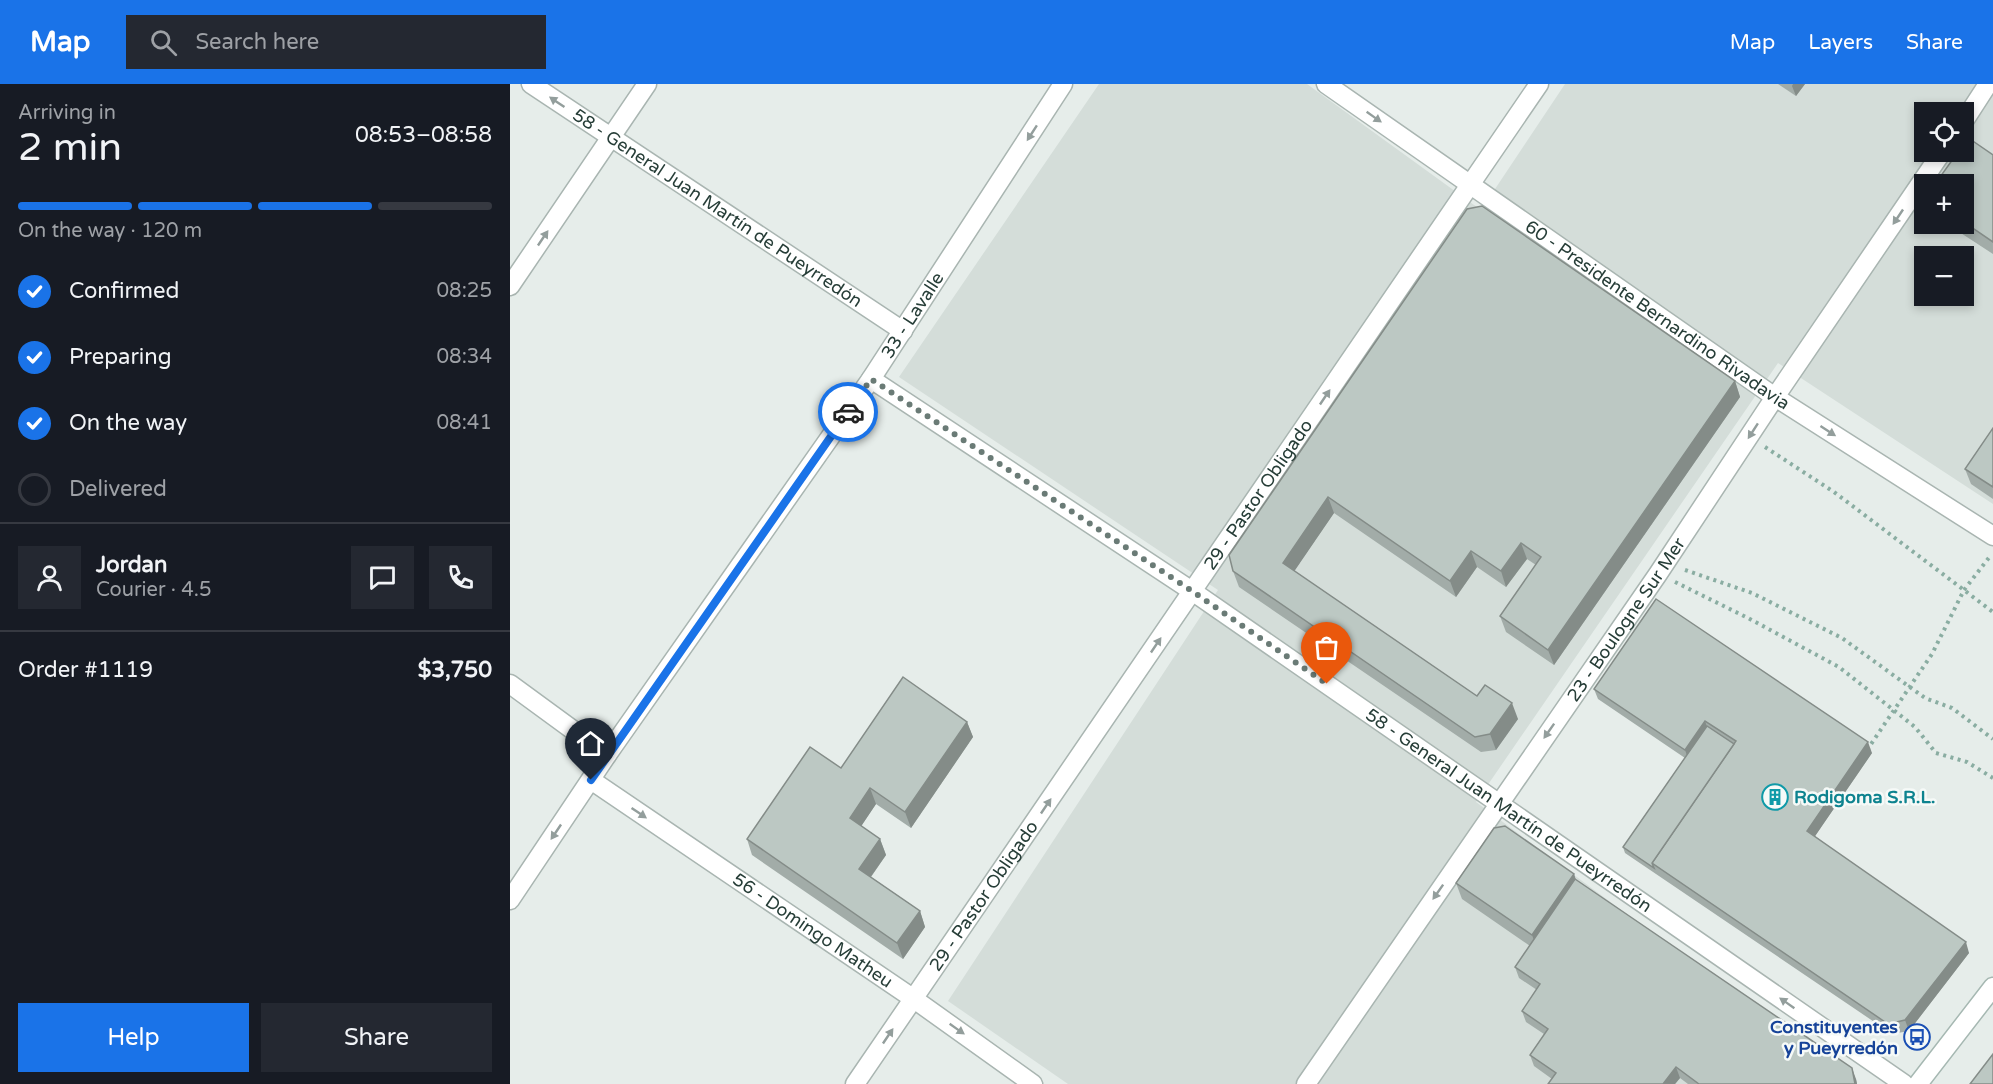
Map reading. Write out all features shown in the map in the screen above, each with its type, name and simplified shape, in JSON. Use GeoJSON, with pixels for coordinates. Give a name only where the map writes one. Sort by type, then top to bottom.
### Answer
{"type":"FeatureCollection","features":[{"type":"Feature","properties":{"kind":"street","name":"58 - General Juan Martín de Pueyrredón"},"geometry":{"type":"LineString","coordinates":[[531,84],[903,331]]}},
{"type":"Feature","properties":{"kind":"street"},"geometry":{"type":"LineString","coordinates":[[510,286],[647,84]]}},
{"type":"Feature","properties":{"kind":"street","name":"33 - Lavalle"},"geometry":{"type":"LineString","coordinates":[[510,900],[607,755],[871,379],[1063,84]]}},
{"type":"Feature","properties":{"kind":"street","name":"60 - Presidente Bernardino Rivadavia"},"geometry":{"type":"LineString","coordinates":[[1326,84],[1775,397],[1993,536]]}},
{"type":"Feature","properties":{"kind":"street","name":"29 - Pastor Obligado"},"geometry":{"type":"LineString","coordinates":[[855,1084],[1539,84]]}},
{"type":"Feature","properties":{"kind":"street"},"geometry":{"type":"LineString","coordinates":[[1974,106],[1988,84]]}},
{"type":"Feature","properties":{"kind":"street","name":"23 - Boulogne Sur Mer"},"geometry":{"type":"LineString","coordinates":[[1306,1084],[1662,569],[1775,397],[1935,162]]}},
{"type":"Feature","properties":{"kind":"street","name":"58 - General Juan Martín de Pueyrredón"},"geometry":{"type":"LineString","coordinates":[[871,379],[1192,591],[1904,1084]]}},
{"type":"Feature","properties":{"kind":"street"},"geometry":{"type":"LineString","coordinates":[[510,684],[607,755]]}},
{"type":"Feature","properties":{"kind":"street","name":"56 - Domingo Matheu"},"geometry":{"type":"LineString","coordinates":[[591,780],[914,999],[1033,1084]]}},
{"type":"Feature","properties":{"kind":"street"},"geometry":{"type":"LineString","coordinates":[[1918,1084],[1993,987]]}},
{"type":"Feature","properties":{"kind":"path"},"geometry":{"type":"LineString","coordinates":[[1750,436],[1834,492],[1993,612]]}},
{"type":"Feature","properties":{"kind":"path"},"geometry":{"type":"LineString","coordinates":[[1867,750],[1932,654],[1964,590],[1993,552]]}},
{"type":"Feature","properties":{"kind":"path"},"geometry":{"type":"LineString","coordinates":[[1662,569],[1752,593],[1842,638],[1925,698],[1952,708],[1993,739]]}},
{"type":"Feature","properties":{"kind":"path"},"geometry":{"type":"LineString","coordinates":[[1662,569],[1839,667],[1915,727],[1936,753],[1967,762],[1993,778]]}},
{"type":"Feature","properties":{"kind":"shaded area"},"geometry":{"type":"Polygon","coordinates":[[[1099,84],[1307,84],[1481,210],[1565,84],[1993,84],[1993,504],[1778,363],[1476,802],[1855,1084],[1068,1084],[948,1001],[1218,590],[899,377],[1099,84]]]}},
{"type":"Feature","properties":{"kind":"building"},"geometry":{"type":"Polygon","coordinates":[[[1974,142],[1993,155],[1993,242],[1974,229],[1974,174],[1942,174],[1951,162],[1974,162],[1974,142]]]}},
{"type":"Feature","properties":{"kind":"building"},"geometry":{"type":"Polygon","coordinates":[[[1482,206],[1735,381],[1548,650],[1500,616],[1541,557],[1521,543],[1501,571],[1471,551],[1450,581],[1328,497],[1283,563],[1477,696],[1485,685],[1512,703],[1490,734],[1475,737],[1233,571],[1229,555],[1467,209],[1482,206]]]}},
{"type":"Feature","properties":{"kind":"building"},"geometry":{"type":"Polygon","coordinates":[[[1993,428],[1993,487],[1965,469],[1993,428]]]}},
{"type":"Feature","properties":{"kind":"building","name":"Rodigoma S.R.L."},"geometry":{"type":"Polygon","coordinates":[[[1656,599],[1868,742],[1807,831],[1966,942],[1905,1020],[1888,1024],[1652,863],[1736,741],[1705,721],[1685,750],[1594,689],[1656,599]]]}},
{"type":"Feature","properties":{"kind":"building"},"geometry":{"type":"Polygon","coordinates":[[[903,677],[967,722],[905,812],[870,788],[850,818],[880,839],[859,869],[920,911],[897,943],[747,839],[810,747],[841,768],[903,677]]]}},
{"type":"Feature","properties":{"kind":"building"},"geometry":{"type":"Polygon","coordinates":[[[1707,726],[1734,744],[1652,863],[1654,868],[1623,847],[1707,726]]]}},
{"type":"Feature","properties":{"kind":"building"},"geometry":{"type":"Polygon","coordinates":[[[1505,826],[1574,874],[1532,935],[1456,883],[1494,828],[1505,826]]]}},
{"type":"Feature","properties":{"kind":"building"},"geometry":{"type":"Polygon","coordinates":[[[1575,879],[1852,1068],[1855,1084],[1699,1084],[1676,1067],[1663,1084],[1548,1084],[1556,1073],[1530,1055],[1548,1029],[1522,1011],[1540,984],[1515,967],[1575,879]]]}},
{"type":"Feature","properties":{"kind":"building"},"geometry":{"type":"Polygon","coordinates":[[[1993,1054],[1993,1084],[1970,1084],[1993,1054]]]}},
{"type":"Feature","properties":{"kind":"way so far"},"geometry":{"type":"LineString","coordinates":[[848,412],[871,379],[1192,591],[1327,684]]}},
{"type":"Feature","properties":{"kind":"place","name":"Rodigoma S.R.L."},"geometry":{"type":"Point","coordinates":[1775,797]}},
{"type":"Feature","properties":{"kind":"place","name":"Constituyentes y Pueyrredón"},"geometry":{"type":"Point","coordinates":[1917,1037]}},
{"type":"Feature","properties":{"kind":"route"},"geometry":{"type":"LineString","coordinates":[[591,780],[848,412]]}}]}
